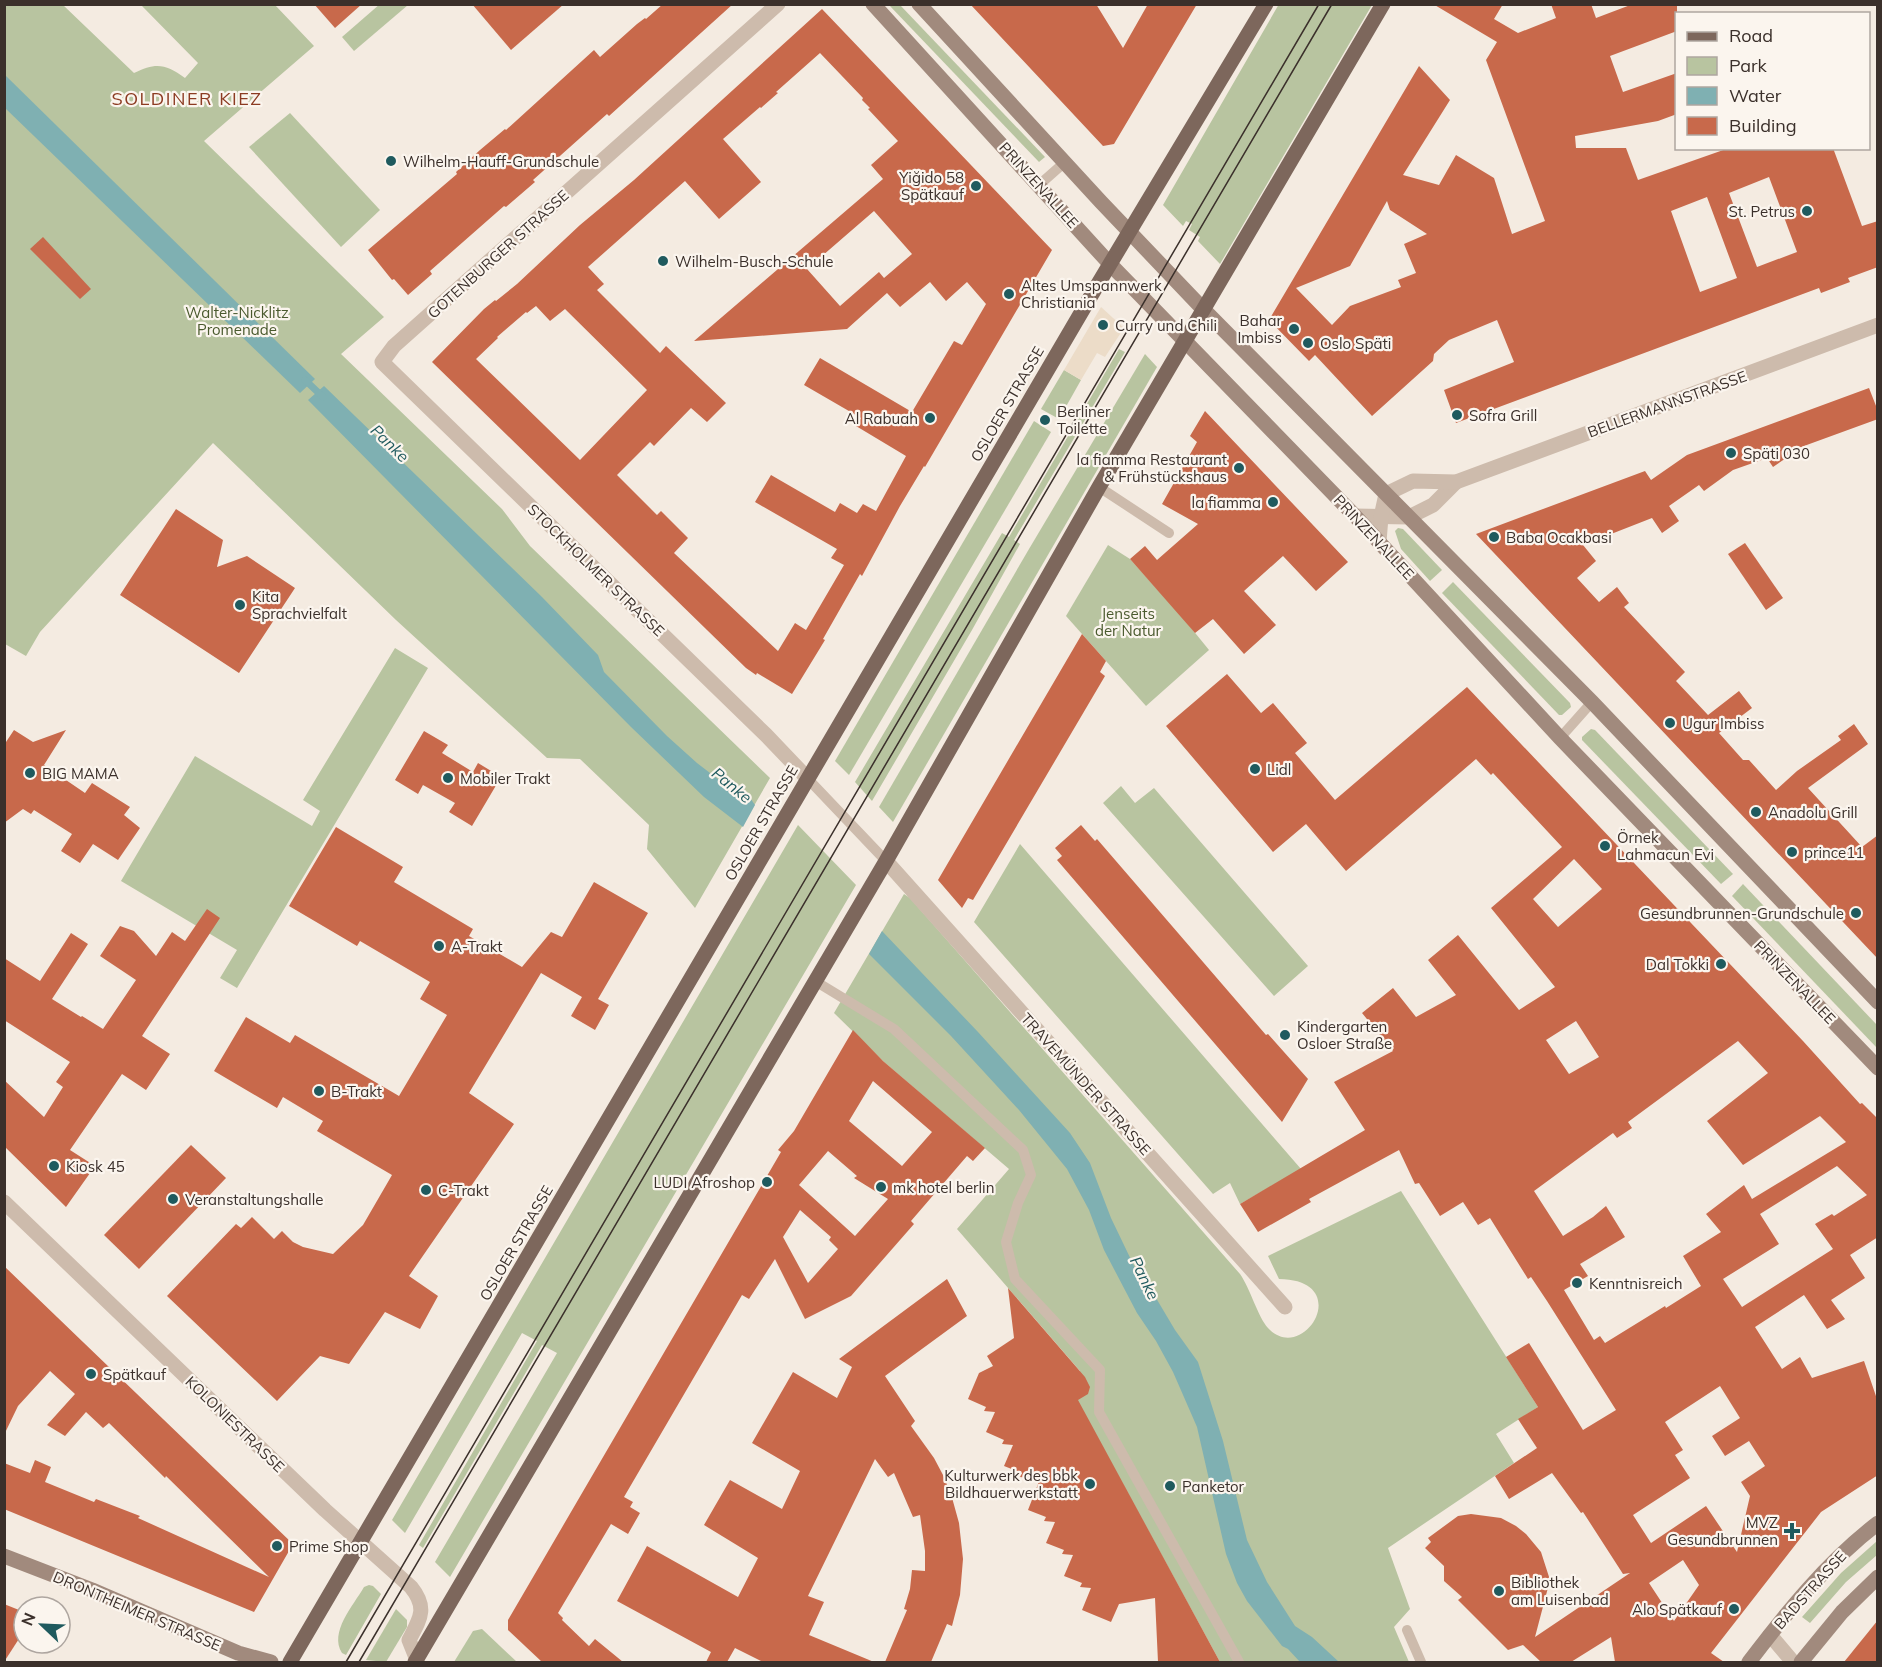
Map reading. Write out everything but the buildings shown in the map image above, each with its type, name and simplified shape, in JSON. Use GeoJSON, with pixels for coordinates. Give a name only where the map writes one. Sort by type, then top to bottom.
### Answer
{"type":"FeatureCollection","features":[{"type":"Feature","properties":{"kind":"main road","name":"PRINZENALLEE"},"geometry":{"type":"LineString","coordinates":[[873,4],[1110,264],[1379,542],[1560,738],[1878,1068]]}},
{"type":"Feature","properties":{"kind":"main road"},"geometry":{"type":"LineString","coordinates":[[919,4],[1203,309],[1592,702],[1878,1002]]}},
{"type":"Feature","properties":{"kind":"main road","name":"OSLOER STRASSE"},"geometry":{"type":"LineString","coordinates":[[290,1662],[362,1543],[1110,264],[1266,4]]}},
{"type":"Feature","properties":{"kind":"main road"},"geometry":{"type":"LineString","coordinates":[[416,1661],[886,861],[1099,487],[1383,4]]}},
{"type":"Feature","properties":{"kind":"main road","name":"BADSTRASSE"},"geometry":{"type":"LineString","coordinates":[[1749,1662],[1814,1581],[1858,1538],[1878,1523]]}},
{"type":"Feature","properties":{"kind":"main road","name":"DRONTHEIMER STRASSE"},"geometry":{"type":"LineString","coordinates":[[4,1556],[92,1590],[238,1653],[271,1662]]}},
{"type":"Feature","properties":{"kind":"main road"},"geometry":{"type":"LineString","coordinates":[[1802,1662],[1842,1612],[1878,1577]]}},
{"type":"Feature","properties":{"kind":"street","name":"GOTENBURGER STRASSE"},"geometry":{"type":"LineString","coordinates":[[382,362],[394,346],[778,4]]}},
{"type":"Feature","properties":{"kind":"street","name":"BELLERMANNSTRASSE"},"geometry":{"type":"LineString","coordinates":[[1386,494],[1413,481],[1456,483],[1878,325]]}},
{"type":"Feature","properties":{"kind":"street","name":"STOCKHOLMER STRASSE"},"geometry":{"type":"LineString","coordinates":[[382,362],[766,735],[808,779]]}},
{"type":"Feature","properties":{"kind":"street","name":"BELLERMANNSTRASSE"},"geometry":{"type":"LineString","coordinates":[[1354,516],[1409,517],[1433,505],[1456,483]]}},
{"type":"Feature","properties":{"kind":"street"},"geometry":{"type":"LineString","coordinates":[[1379,542],[1386,494]]}},
{"type":"Feature","properties":{"kind":"street","name":"TRAVEMÜNDER STRASSE"},"geometry":{"type":"LineString","coordinates":[[886,861],[1286,1307]]}},
{"type":"Feature","properties":{"kind":"street","name":"KOLONIESTRASSE"},"geometry":{"type":"LineString","coordinates":[[4,1202],[411,1587],[421,1604],[419,1621],[409,1640],[416,1661]]}},
{"type":"Feature","properties":{"kind":"street"},"geometry":{"type":"LineString","coordinates":[[1770,1635],[1793,1662]]}},
{"type":"Feature","properties":{"kind":"lane"},"geometry":{"type":"LineString","coordinates":[[1039,185],[1065,162]]}},
{"type":"Feature","properties":{"kind":"lane"},"geometry":{"type":"LineString","coordinates":[[1099,487],[1169,533]]}},
{"type":"Feature","properties":{"kind":"lane"},"geometry":{"type":"LineString","coordinates":[[1560,738],[1592,702]]}},
{"type":"Feature","properties":{"kind":"lane"},"geometry":{"type":"LineString","coordinates":[[808,779],[886,861]]}},
{"type":"Feature","properties":{"kind":"lane"},"geometry":{"type":"LineString","coordinates":[[815,981],[894,1029],[1023,1150],[1031,1175],[1018,1203],[1006,1242],[1015,1279],[1100,1370],[1100,1412],[1239,1662]]}},
{"type":"Feature","properties":{"kind":"lane"},"geometry":{"type":"LineString","coordinates":[[1407,1630],[1421,1662]]}},
{"type":"Feature","properties":{"kind":"green space"},"geometry":{"type":"Polygon","coordinates":[[[380,4],[408,5],[354,51],[342,37],[380,4]]]}},
{"type":"Feature","properties":{"kind":"green space"},"geometry":{"type":"Polygon","coordinates":[[[1279,4],[1372,5],[1220,264],[1198,241],[1200,237],[1189,230],[1192,224],[1186,221],[1183,226],[1163,205],[1279,4]]]}},
{"type":"Feature","properties":{"kind":"green space","name":"Walter-Nicklitz Promenade"},"geometry":{"type":"Polygon","coordinates":[[[5,5],[63,5],[134,73],[149,67],[161,66],[185,78],[198,63],[142,6],[144,5],[275,5],[314,46],[204,141],[384,317],[341,354],[502,509],[530,546],[770,778],[695,908],[647,849],[649,825],[580,759],[547,758],[396,620],[213,443],[40,632],[26,656],[5,644],[5,5]]]}},
{"type":"Feature","properties":{"kind":"green space"},"geometry":{"type":"Polygon","coordinates":[[[889,5],[900,5],[1045,157],[1039,162],[889,5]]]}},
{"type":"Feature","properties":{"kind":"green space"},"geometry":{"type":"Polygon","coordinates":[[[290,113],[380,210],[341,247],[249,147],[290,113]]]}},
{"type":"Feature","properties":{"kind":"green space"},"geometry":{"type":"Polygon","coordinates":[[[1119,349],[1125,352],[1014,540],[1020,544],[872,801],[855,782],[1002,533],[1009,537],[1119,349]]]}},
{"type":"Feature","properties":{"kind":"green space"},"geometry":{"type":"Polygon","coordinates":[[[1145,354],[1157,367],[893,822],[879,807],[1145,354]]]}},
{"type":"Feature","properties":{"kind":"green space"},"geometry":{"type":"Polygon","coordinates":[[[1064,370],[1081,380],[1059,419],[1041,409],[1064,370]]]}},
{"type":"Feature","properties":{"kind":"green space"},"geometry":{"type":"Polygon","coordinates":[[[1034,421],[1051,432],[849,775],[835,761],[1034,421]]]}},
{"type":"Feature","properties":{"kind":"green space"},"geometry":{"type":"Polygon","coordinates":[[[1398,528],[1403,529],[1442,570],[1430,581],[1401,549],[1395,531],[1398,528]]]}},
{"type":"Feature","properties":{"kind":"green space","name":"Jenseits der Natur"},"geometry":{"type":"Polygon","coordinates":[[[1108,545],[1130,559],[1209,650],[1146,706],[1066,616],[1108,545]]]}},
{"type":"Feature","properties":{"kind":"green space"},"geometry":{"type":"Polygon","coordinates":[[[1453,582],[1570,703],[1571,707],[1562,715],[1559,715],[1442,593],[1453,582]]]}},
{"type":"Feature","properties":{"kind":"green space"},"geometry":{"type":"Polygon","coordinates":[[[395,648],[428,668],[237,988],[220,978],[237,950],[121,881],[195,756],[312,826],[320,811],[303,800],[395,648]]]}},
{"type":"Feature","properties":{"kind":"green space"},"geometry":{"type":"Polygon","coordinates":[[[1591,729],[1595,730],[1733,874],[1721,884],[1582,740],[1582,737],[1591,729]]]}},
{"type":"Feature","properties":{"kind":"green space"},"geometry":{"type":"Polygon","coordinates":[[[1121,786],[1135,803],[1154,788],[1308,966],[1274,996],[1103,803],[1121,786]]]}},
{"type":"Feature","properties":{"kind":"green space"},"geometry":{"type":"Polygon","coordinates":[[[798,825],[856,885],[450,1577],[435,1562],[557,1353],[542,1345],[423,1548],[419,1545],[537,1341],[522,1333],[405,1533],[392,1520],[798,825]]]}},
{"type":"Feature","properties":{"kind":"green space"},"geometry":{"type":"Polygon","coordinates":[[[1020,844],[1301,1169],[1240,1204],[1230,1183],[1213,1194],[974,922],[1020,844]]]}},
{"type":"Feature","properties":{"kind":"green space"},"geometry":{"type":"Polygon","coordinates":[[[1743,884],[1877,1025],[1877,1048],[1732,896],[1743,884]]]}},
{"type":"Feature","properties":{"kind":"green space"},"geometry":{"type":"Polygon","coordinates":[[[904,894],[910,898],[1240,1274],[1264,1323],[1282,1337],[1295,1337],[1307,1329],[1316,1318],[1319,1305],[1315,1292],[1302,1283],[1279,1279],[1268,1256],[1401,1191],[1538,1407],[1496,1434],[1514,1463],[1388,1548],[1410,1609],[1394,1627],[1409,1662],[1220,1662],[1070,1387],[1077,1384],[1080,1371],[957,1229],[1009,1169],[884,1062],[834,1013],[904,894]]]}},
{"type":"Feature","properties":{"kind":"green space"},"geometry":{"type":"Polygon","coordinates":[[[1877,1541],[1877,1555],[1846,1582],[1810,1623],[1802,1617],[1841,1573],[1877,1541]]]}},
{"type":"Feature","properties":{"kind":"green space"},"geometry":{"type":"Polygon","coordinates":[[[369,1585],[381,1594],[346,1655],[342,1653],[339,1645],[340,1628],[364,1587],[369,1585]]]}},
{"type":"Feature","properties":{"kind":"green space"},"geometry":{"type":"Polygon","coordinates":[[[396,1609],[407,1620],[407,1627],[386,1662],[366,1660],[396,1609]]]}},
{"type":"Feature","properties":{"kind":"green space"},"geometry":{"type":"Polygon","coordinates":[[[482,1629],[517,1662],[454,1662],[473,1631],[482,1629]]]}},
{"type":"Feature","properties":{"kind":"shaded area"},"geometry":{"type":"Polygon","coordinates":[[[1101,307],[1124,328],[1105,357],[1097,353],[1081,380],[1064,370],[1101,307]]]}},
{"type":"Feature","properties":{"kind":"water"},"geometry":{"type":"Polygon","coordinates":[[[5,75],[315,379],[300,393],[5,108],[5,75]]]}},
{"type":"Feature","properties":{"kind":"water"},"geometry":{"type":"Polygon","coordinates":[[[324,386],[542,597],[598,655],[604,672],[667,736],[697,763],[740,796],[746,792],[755,805],[743,827],[704,797],[631,727],[308,400],[324,386]]]}},
{"type":"Feature","properties":{"kind":"water"},"geometry":{"type":"Polygon","coordinates":[[[882,931],[1070,1133],[1090,1163],[1111,1218],[1148,1295],[1156,1298],[1198,1362],[1223,1441],[1247,1540],[1267,1582],[1295,1626],[1312,1637],[1339,1662],[1300,1662],[1282,1646],[1247,1601],[1226,1554],[1197,1427],[1173,1372],[1137,1313],[1104,1250],[1089,1210],[1067,1169],[1019,1110],[951,1036],[869,954],[882,931]]]}},
{"type":"Feature","properties":{"kind":"waterway","name":"Panke"},"geometry":{"type":"LineString","coordinates":[[305,380],[323,397]]}},
{"type":"Feature","properties":{"kind":"tram line"},"geometry":{"type":"LineString","coordinates":[[346,1662],[1319,4]]}},
{"type":"Feature","properties":{"kind":"tram line"},"geometry":{"type":"LineString","coordinates":[[359,1662],[1332,4]]}},
{"type":"Feature","properties":{"kind":"place","name":"Wilhelm-Hauff-Grundschule"},"geometry":{"type":"Point","coordinates":[391,161]}},
{"type":"Feature","properties":{"kind":"place","name":"Yiğido 58 Spätkauf"},"geometry":{"type":"Point","coordinates":[976,186]}},
{"type":"Feature","properties":{"kind":"place","name":"St. Petrus"},"geometry":{"type":"Point","coordinates":[1807,211]}},
{"type":"Feature","properties":{"kind":"place","name":"Wilhelm-Busch-Schule"},"geometry":{"type":"Point","coordinates":[663,261]}},
{"type":"Feature","properties":{"kind":"place","name":"Altes Umspannwerk Christiania"},"geometry":{"type":"Point","coordinates":[1009,294]}},
{"type":"Feature","properties":{"kind":"place","name":"Curry und Chili"},"geometry":{"type":"Point","coordinates":[1103,325]}},
{"type":"Feature","properties":{"kind":"place","name":"Bahar Imbiss"},"geometry":{"type":"Point","coordinates":[1294,329]}},
{"type":"Feature","properties":{"kind":"place","name":"Oslo Späti"},"geometry":{"type":"Point","coordinates":[1308,343]}},
{"type":"Feature","properties":{"kind":"place","name":"Sofra Grill"},"geometry":{"type":"Point","coordinates":[1457,415]}},
{"type":"Feature","properties":{"kind":"place","name":"Al Rabuah"},"geometry":{"type":"Point","coordinates":[930,418]}},
{"type":"Feature","properties":{"kind":"place","name":"Berliner Toilette"},"geometry":{"type":"Point","coordinates":[1045,420]}},
{"type":"Feature","properties":{"kind":"place","name":"Späti 030"},"geometry":{"type":"Point","coordinates":[1731,453]}},
{"type":"Feature","properties":{"kind":"place","name":"la fiamma Restaurant & Frühstückshaus"},"geometry":{"type":"Point","coordinates":[1239,468]}},
{"type":"Feature","properties":{"kind":"place","name":"la fiamma"},"geometry":{"type":"Point","coordinates":[1273,502]}},
{"type":"Feature","properties":{"kind":"place","name":"Baba Ocakbasi"},"geometry":{"type":"Point","coordinates":[1494,537]}},
{"type":"Feature","properties":{"kind":"place","name":"Kita Sprachvielfalt"},"geometry":{"type":"Point","coordinates":[240,605]}},
{"type":"Feature","properties":{"kind":"place","name":"Ugur Imbiss"},"geometry":{"type":"Point","coordinates":[1670,723]}},
{"type":"Feature","properties":{"kind":"place","name":"Lidl"},"geometry":{"type":"Point","coordinates":[1255,769]}},
{"type":"Feature","properties":{"kind":"place","name":"BIG MAMA"},"geometry":{"type":"Point","coordinates":[30,773]}},
{"type":"Feature","properties":{"kind":"place","name":"Mobiler Trakt"},"geometry":{"type":"Point","coordinates":[448,778]}},
{"type":"Feature","properties":{"kind":"place","name":"Anadolu Grill"},"geometry":{"type":"Point","coordinates":[1756,812]}},
{"type":"Feature","properties":{"kind":"place","name":"Örnek Lahmacun Evi"},"geometry":{"type":"Point","coordinates":[1605,846]}},
{"type":"Feature","properties":{"kind":"place","name":"prince11"},"geometry":{"type":"Point","coordinates":[1792,852]}},
{"type":"Feature","properties":{"kind":"place","name":"Gesundbrunnen-Grundschule"},"geometry":{"type":"Point","coordinates":[1856,913]}},
{"type":"Feature","properties":{"kind":"place","name":"A-Trakt"},"geometry":{"type":"Point","coordinates":[439,946]}},
{"type":"Feature","properties":{"kind":"place","name":"Dal Tokki"},"geometry":{"type":"Point","coordinates":[1721,964]}},
{"type":"Feature","properties":{"kind":"place","name":"Kindergarten Osloer Straße"},"geometry":{"type":"Point","coordinates":[1285,1035]}},
{"type":"Feature","properties":{"kind":"place","name":"B-Trakt"},"geometry":{"type":"Point","coordinates":[319,1091]}},
{"type":"Feature","properties":{"kind":"place","name":"Kiosk 45"},"geometry":{"type":"Point","coordinates":[54,1166]}},
{"type":"Feature","properties":{"kind":"place","name":"LUDI Afroshop"},"geometry":{"type":"Point","coordinates":[767,1182]}},
{"type":"Feature","properties":{"kind":"place","name":"mk hotel berlin"},"geometry":{"type":"Point","coordinates":[881,1187]}},
{"type":"Feature","properties":{"kind":"place","name":"C-Trakt"},"geometry":{"type":"Point","coordinates":[426,1190]}},
{"type":"Feature","properties":{"kind":"place","name":"Veranstaltungshalle"},"geometry":{"type":"Point","coordinates":[173,1199]}},
{"type":"Feature","properties":{"kind":"place","name":"Kenntnisreich"},"geometry":{"type":"Point","coordinates":[1577,1283]}},
{"type":"Feature","properties":{"kind":"place","name":"Spätkauf"},"geometry":{"type":"Point","coordinates":[91,1374]}},
{"type":"Feature","properties":{"kind":"place","name":"Kulturwerk des bbk Bildhauerwerkstatt"},"geometry":{"type":"Point","coordinates":[1090,1484]}},
{"type":"Feature","properties":{"kind":"place","name":"Panketor"},"geometry":{"type":"Point","coordinates":[1170,1486]}},
{"type":"Feature","properties":{"kind":"place","name":"MVZ Gesundbrunnen"},"geometry":{"type":"Point","coordinates":[1792,1531]}},
{"type":"Feature","properties":{"kind":"place","name":"Prime Shop"},"geometry":{"type":"Point","coordinates":[277,1546]}},
{"type":"Feature","properties":{"kind":"place","name":"Bibliothek am Luisenbad"},"geometry":{"type":"Point","coordinates":[1499,1591]}},
{"type":"Feature","properties":{"kind":"place","name":"Alo Spätkauf"},"geometry":{"type":"Point","coordinates":[1734,1609]}},
{"type":"Feature","properties":{"kind":"district","name":"SOLDINER KIEZ"},"geometry":{"type":"Point","coordinates":[187,98]}}]}
